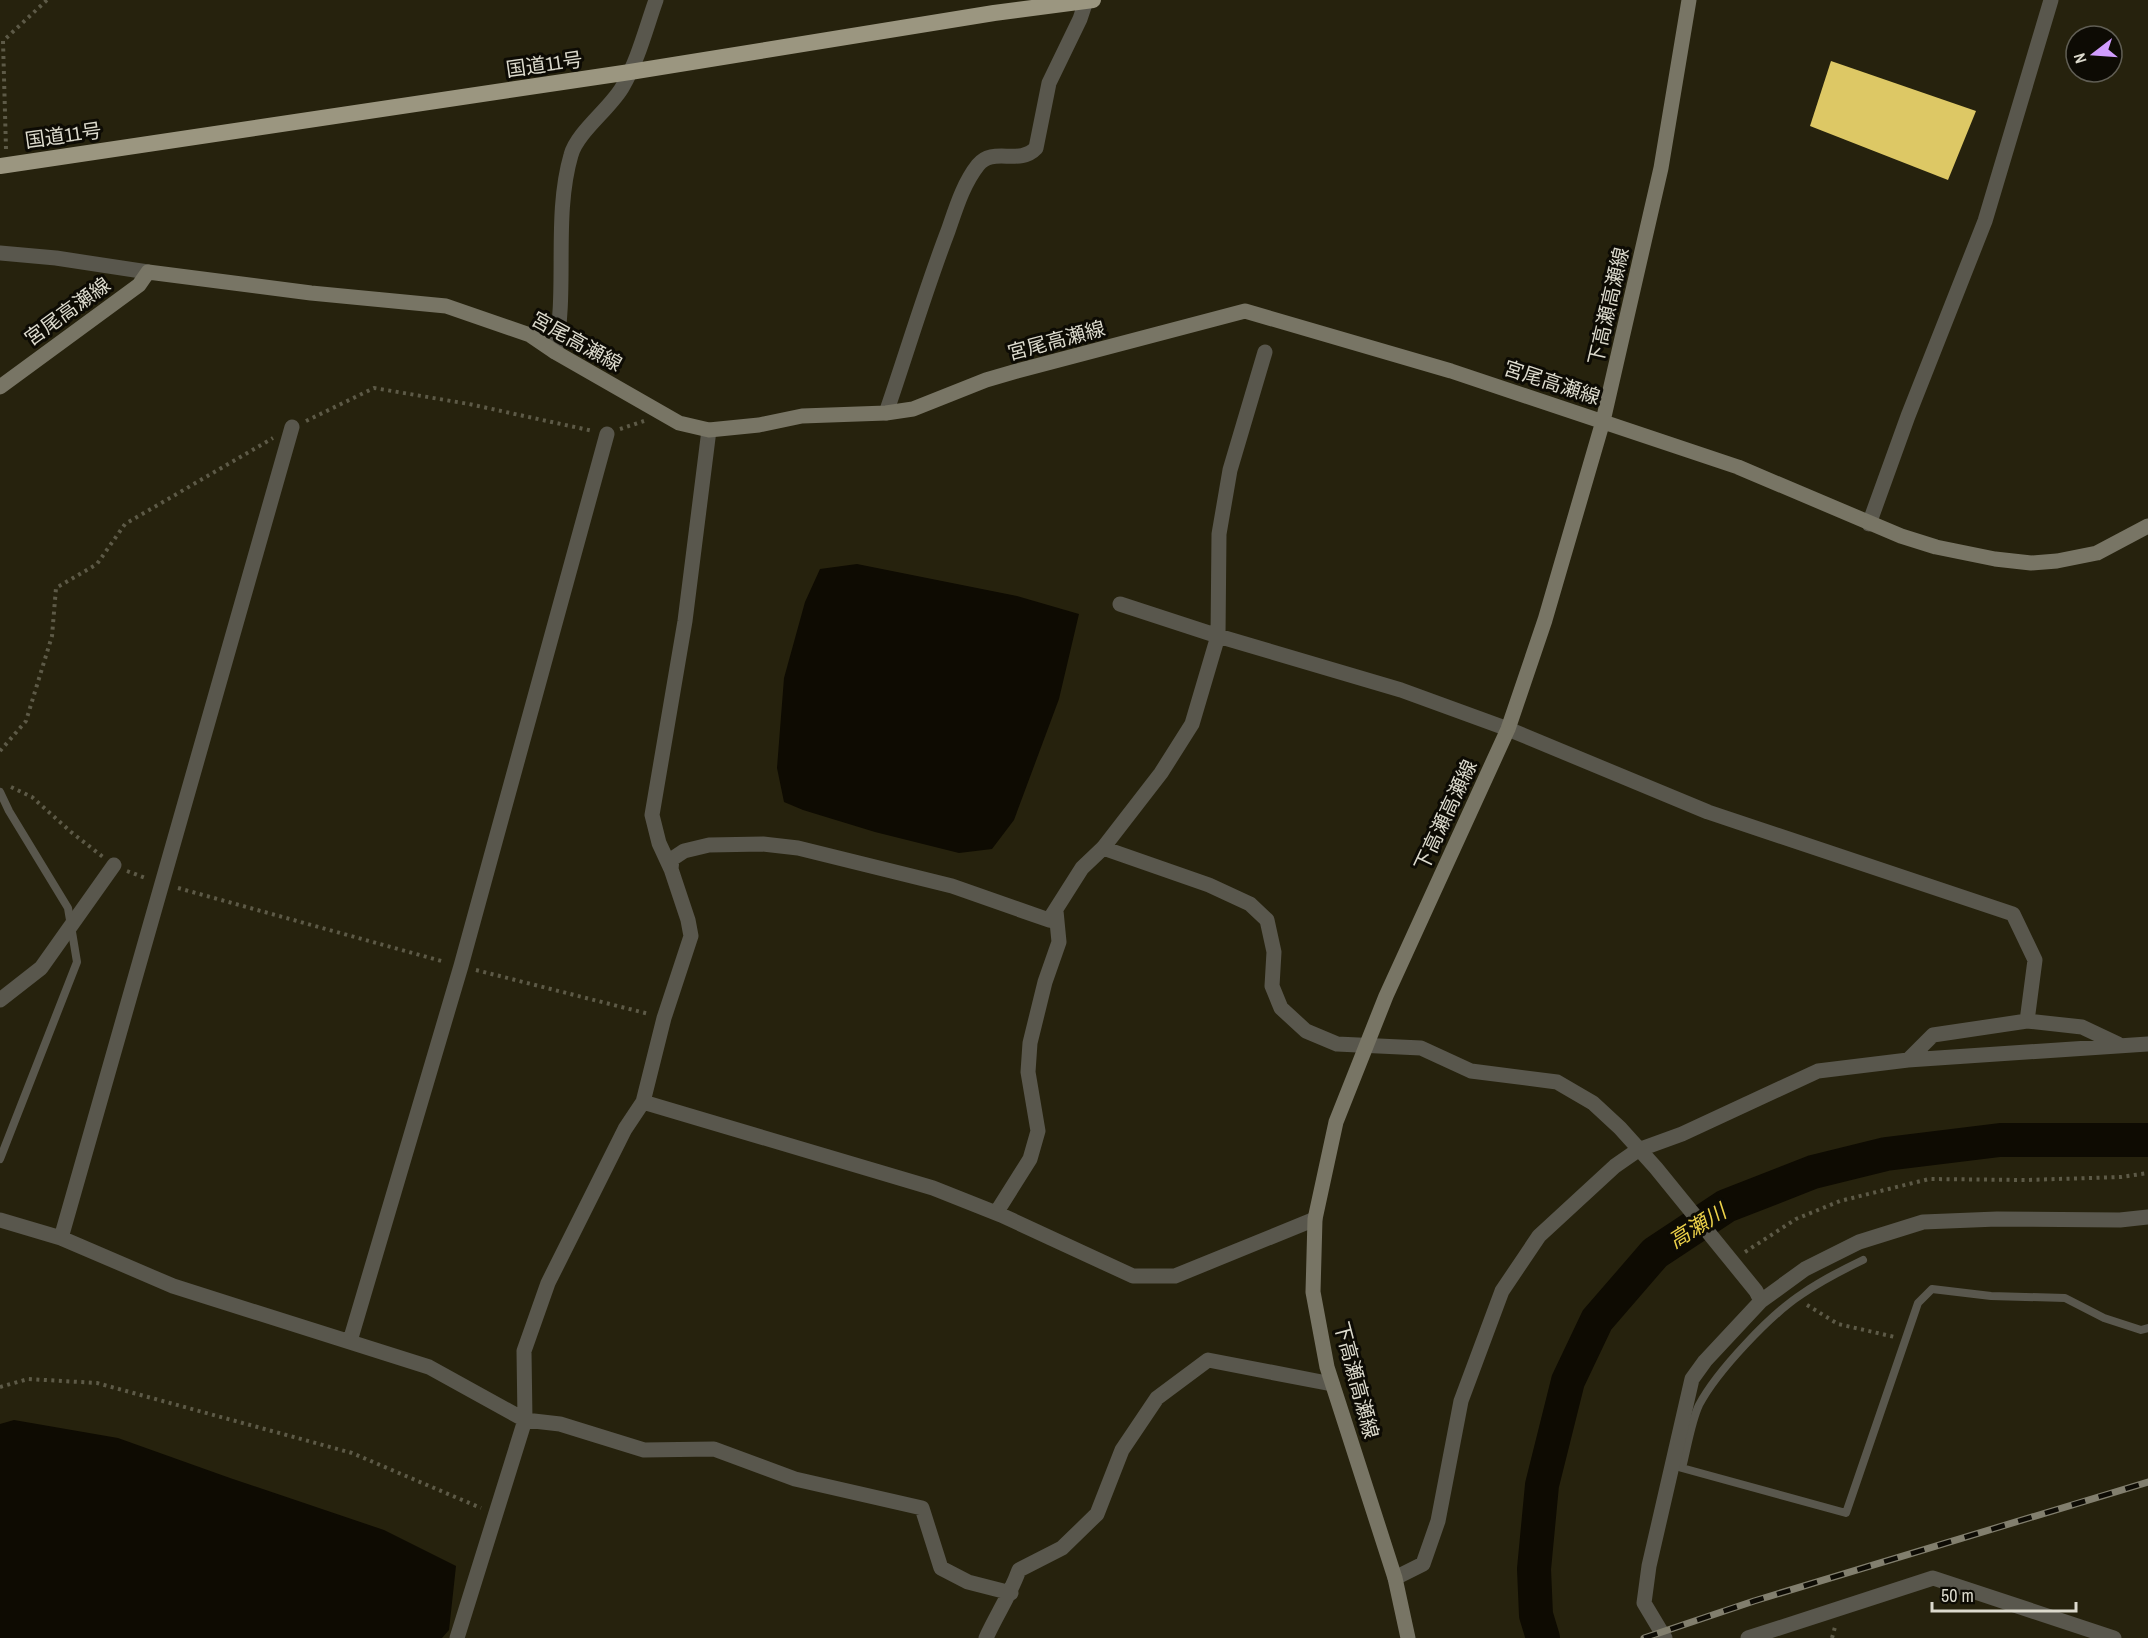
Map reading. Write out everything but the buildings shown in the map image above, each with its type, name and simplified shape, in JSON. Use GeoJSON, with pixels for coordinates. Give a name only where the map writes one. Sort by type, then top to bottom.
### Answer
{"type":"FeatureCollection","features":[{"type":"Feature","properties":{"kind":"highway","name":"国道11号"},"geometry":{"type":"LineString","coordinates":[[3,165],[1089,1]]}},
{"type":"Feature","properties":{"kind":"main road","name":"下高瀬高瀬線"},"geometry":{"type":"LineString","coordinates":[[1408,1638],[1395,1578],[1332,1384],[1313,1292],[1315,1219],[1336,1122],[1386,996],[1508,729],[1545,620],[1603,421],[1661,168],[1689,0]]}},
{"type":"Feature","properties":{"kind":"main road","name":"宮尾高瀬線"},"geometry":{"type":"LineString","coordinates":[[0,387],[139,285],[148,272],[311,294],[446,306],[530,335],[555,352],[679,423],[709,430],[759,425],[802,416],[886,413],[913,409],[1017,371],[1245,311],[1451,371],[1738,467],[1869,524],[1936,547],[1995,559],[2031,563],[2077,558],[2097,553],[2148,526]]}},
{"type":"Feature","properties":{"kind":"street"},"geometry":{"type":"LineString","coordinates":[[555,352],[560,328],[564,191],[571,153],[623,88],[656,0]]}},
{"type":"Feature","properties":{"kind":"street"},"geometry":{"type":"LineString","coordinates":[[1869,524],[1908,416],[1985,221],[2051,0]]}},
{"type":"Feature","properties":{"kind":"street"},"geometry":{"type":"LineString","coordinates":[[886,413],[934,266],[965,184],[980,162],[992,155],[1019,157],[1031,153],[1036,148],[1049,83],[1089,1]]}},
{"type":"Feature","properties":{"kind":"street"},"geometry":{"type":"LineString","coordinates":[[0,253],[56,258],[148,272]]}},
{"type":"Feature","properties":{"kind":"street"},"geometry":{"type":"LineString","coordinates":[[671,869],[672,859],[684,851],[709,845],[763,844],[798,848],[952,886],[1049,920],[1082,868],[1102,848],[1161,773],[1192,724],[1218,636],[1219,534],[1230,471],[1265,352]]}},
{"type":"Feature","properties":{"kind":"street"},"geometry":{"type":"LineString","coordinates":[[61,1238],[292,427]]}},
{"type":"Feature","properties":{"kind":"street"},"geometry":{"type":"LineString","coordinates":[[457,1638],[525,1420],[524,1351],[548,1283],[625,1129],[643,1102],[664,1018],[691,936],[688,920],[671,869],[659,843],[652,815],[686,621],[709,430]]}},
{"type":"Feature","properties":{"kind":"street"},"geometry":{"type":"LineString","coordinates":[[350,1341],[461,966],[607,434]]}},
{"type":"Feature","properties":{"kind":"street"},"geometry":{"type":"LineString","coordinates":[[1120,604],[1218,636],[1401,690],[1508,729],[1708,812],[2013,914],[2035,960],[2027,1021]]}},
{"type":"Feature","properties":{"kind":"street"},"geometry":{"type":"LineString","coordinates":[[1102,848],[1209,885],[1250,904],[1267,920],[1274,952],[1272,986],[1281,1008],[1306,1031],[1337,1044],[1421,1048],[1472,1071],[1557,1082],[1593,1103],[1620,1128],[1656,1168],[1758,1296]]}},
{"type":"Feature","properties":{"kind":"street"},"geometry":{"type":"LineString","coordinates":[[0,1000],[41,968],[114,865]]}},
{"type":"Feature","properties":{"kind":"street"},"geometry":{"type":"LineString","coordinates":[[996,1213],[1030,1159],[1038,1131],[1028,1072],[1030,1043],[1045,982],[1059,942],[1056,911]]}},
{"type":"Feature","properties":{"kind":"street"},"geometry":{"type":"LineString","coordinates":[[1908,1060],[1933,1035],[2027,1021],[2082,1027],[2120,1046]]}},
{"type":"Feature","properties":{"kind":"street"},"geometry":{"type":"LineString","coordinates":[[1395,1578],[1424,1564],[1438,1521],[1461,1401],[1502,1291],[1539,1236],[1615,1166],[1638,1150],[1682,1134],[1818,1071],[1908,1060],[2148,1044]]}},
{"type":"Feature","properties":{"kind":"street"},"geometry":{"type":"LineString","coordinates":[[643,1102],[933,1188],[996,1213],[1133,1276],[1175,1276],[1315,1219]]}},
{"type":"Feature","properties":{"kind":"street"},"geometry":{"type":"LineString","coordinates":[[1665,1638],[1644,1603],[1649,1566],[1677,1466],[1692,1379],[1758,1296],[1859,1242],[1923,1222],[1997,1219],[2120,1220],[2148,1217]]}},
{"type":"Feature","properties":{"kind":"street"},"geometry":{"type":"LineString","coordinates":[[0,1220],[61,1238],[173,1286],[429,1367],[525,1420],[560,1424],[644,1450],[714,1449],[795,1479],[922,1508],[941,1568],[968,1582],[1011,1593]]}},
{"type":"Feature","properties":{"kind":"street"},"geometry":{"type":"LineString","coordinates":[[986,1638],[1011,1593],[1019,1570],[1062,1548],[1097,1514],[1122,1450],[1157,1398],[1208,1360],[1332,1384]]}},
{"type":"Feature","properties":{"kind":"street"},"geometry":{"type":"LineString","coordinates":[[1748,1638],[1933,1578],[2114,1638]]}},
{"type":"Feature","properties":{"kind":"lane"},"geometry":{"type":"LineString","coordinates":[[0,1159],[77,962],[68,908],[9,811],[3,789]]}},
{"type":"Feature","properties":{"kind":"lane"},"geometry":{"type":"LineString","coordinates":[[1863,1260],[1796,1298],[1762,1328],[1725,1369],[1699,1406],[1677,1466],[1846,1513],[1918,1303],[1932,1289],[1991,1296],[2065,1298],[2104,1318],[2141,1330],[2148,1328]]}},
{"type":"Feature","properties":{"kind":"path"},"geometry":{"type":"LineString","coordinates":[[3,165],[3,41],[47,0]]}},
{"type":"Feature","properties":{"kind":"path"},"geometry":{"type":"LineString","coordinates":[[3,789],[32,797],[71,832],[114,865],[161,884],[372,943],[664,1018]]}},
{"type":"Feature","properties":{"kind":"path"},"geometry":{"type":"LineString","coordinates":[[1741,1254],[1796,1219],[1840,1201],[1929,1179],[2121,1177],[2148,1173]]}},
{"type":"Feature","properties":{"kind":"path"},"geometry":{"type":"LineString","coordinates":[[1796,1298],[1838,1324],[1906,1340]]}},
{"type":"Feature","properties":{"kind":"path"},"geometry":{"type":"LineString","coordinates":[[0,1387],[28,1379],[97,1383],[352,1453],[495,1514]]}},
{"type":"Feature","properties":{"kind":"shaded area"},"geometry":{"type":"Polygon","coordinates":[[[857,564],[1017,596],[1079,614],[1059,699],[1014,820],[992,849],[959,853],[875,832],[784,802],[777,768],[784,678],[805,602],[820,569],[857,564]]]}},
{"type":"Feature","properties":{"kind":"shaded area"},"geometry":{"type":"Polygon","coordinates":[[[14,1420],[118,1438],[384,1530],[456,1566],[449,1630],[442,1638],[0,1638],[0,1424],[14,1420]]]}},
{"type":"Feature","properties":{"kind":"waterway","name":"高瀬川"},"geometry":{"type":"LineString","coordinates":[[1543,1638],[1536,1615],[1534,1569],[1542,1485],[1568,1381],[1597,1320],[1655,1253],[1726,1206],[1813,1172],[1886,1154],[2000,1140],[2148,1140]]}},
{"type":"Feature","properties":{"kind":"railway"},"geometry":{"type":"LineString","coordinates":[[1644,1638],[1754,1601],[2148,1482]]}}]}
